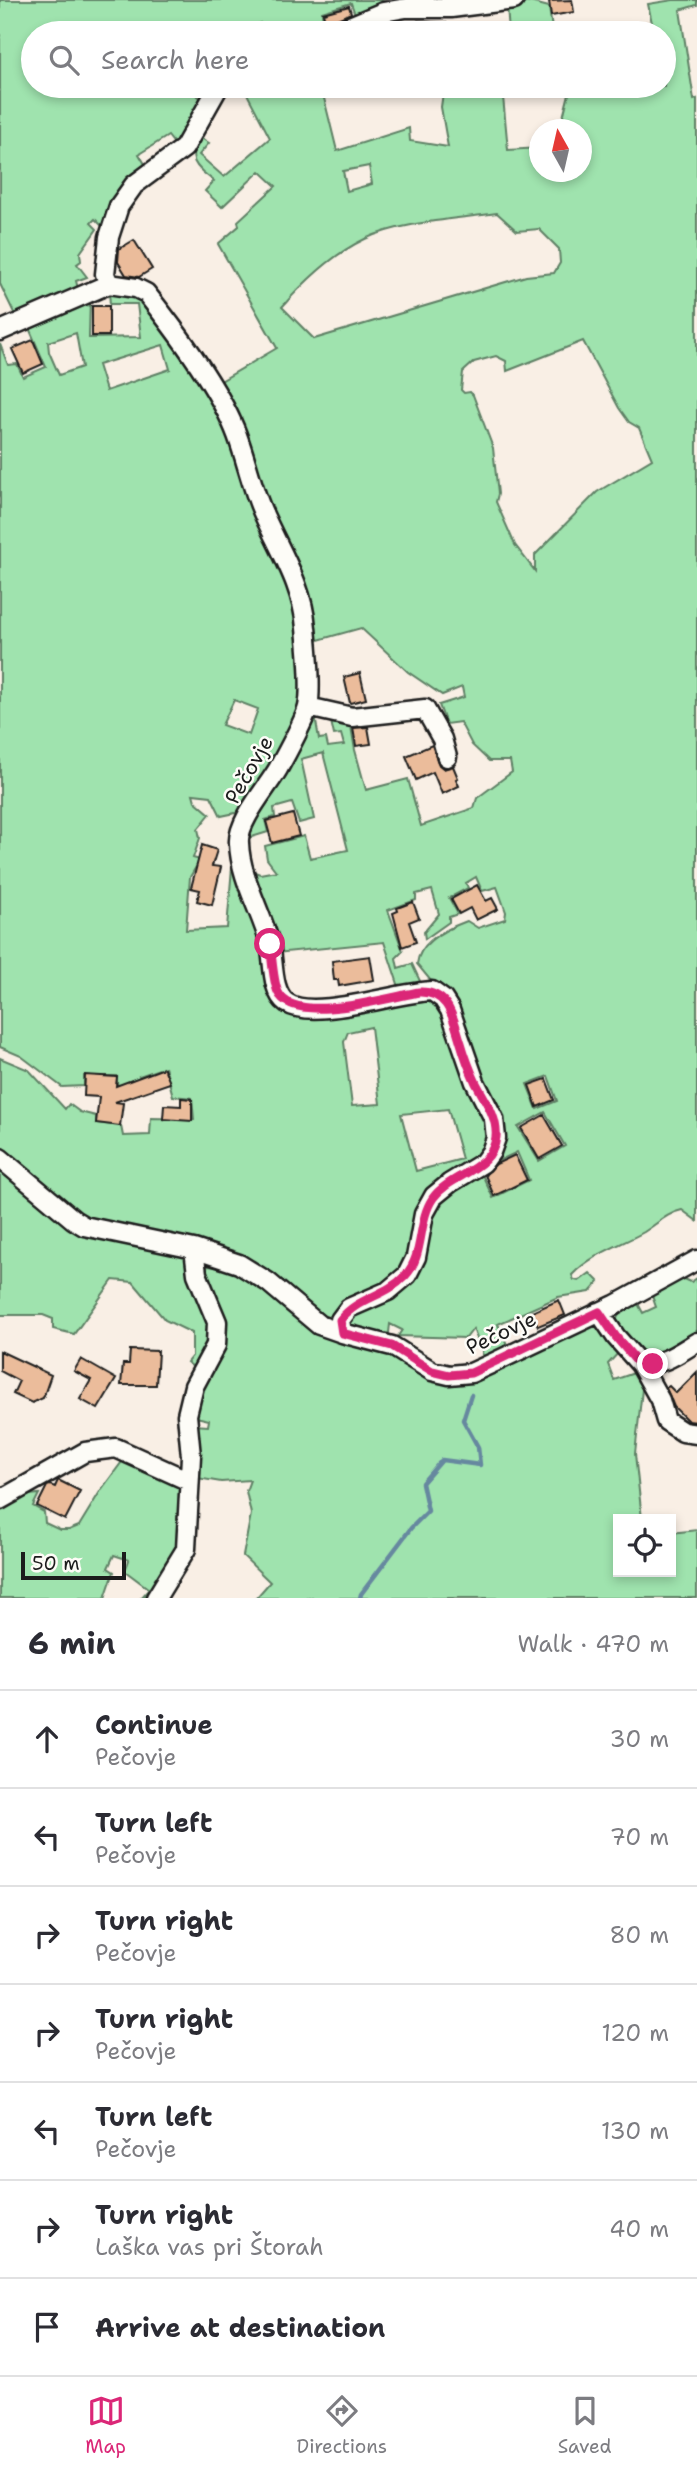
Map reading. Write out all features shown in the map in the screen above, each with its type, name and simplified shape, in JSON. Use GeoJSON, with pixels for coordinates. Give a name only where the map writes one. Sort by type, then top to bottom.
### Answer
{"type":"FeatureCollection","features":[{"type":"Feature","properties":{"kind":"street"},"geometry":{"type":"LineString","coordinates":[[362,21],[383,12],[406,8],[451,8],[514,0]]}},
{"type":"Feature","properties":{"kind":"street"},"geometry":{"type":"LineString","coordinates":[[0,331],[109,284],[105,274],[109,237],[119,206],[134,185],[184,148],[212,98]]}},
{"type":"Feature","properties":{"kind":"street","name":"Pečovje"},"geometry":{"type":"LineString","coordinates":[[109,284],[135,288],[146,293],[198,366],[233,426],[264,515],[295,578],[302,600],[306,627],[308,707],[278,769],[241,828],[238,841],[250,888],[270,944],[277,991],[284,1001],[307,1009],[432,991],[443,999],[450,1010],[463,1052],[494,1119],[496,1138],[491,1152],[482,1163],[434,1196],[424,1214],[416,1256],[407,1275],[388,1291],[349,1308],[340,1320],[342,1333]]}},
{"type":"Feature","properties":{"kind":"street"},"geometry":{"type":"LineString","coordinates":[[308,707],[352,717],[425,709],[442,739],[447,757]]}},
{"type":"Feature","properties":{"kind":"street","name":"Pečovje"},"geometry":{"type":"LineString","coordinates":[[0,1158],[84,1226],[194,1249],[239,1264],[268,1282],[319,1325],[392,1346],[432,1371],[449,1375],[471,1373],[599,1312],[697,1260]]}},
{"type":"Feature","properties":{"kind":"street"},"geometry":{"type":"LineString","coordinates":[[156,1598],[186,1549],[191,1456],[187,1415],[194,1386],[216,1345],[216,1322],[197,1274],[194,1249]]}},
{"type":"Feature","properties":{"kind":"street"},"geometry":{"type":"LineString","coordinates":[[599,1312],[639,1364],[660,1400],[666,1421],[683,1432],[697,1434]]}},
{"type":"Feature","properties":{"kind":"street"},"geometry":{"type":"LineString","coordinates":[[639,1364],[666,1362],[697,1342]]}},
{"type":"Feature","properties":{"kind":"street"},"geometry":{"type":"LineString","coordinates":[[0,1500],[85,1452],[116,1448],[190,1481]]}},
{"type":"Feature","properties":{"kind":"green space"},"geometry":{"type":"Polygon","coordinates":[[[0,0],[485,0],[356,17],[351,3],[322,12],[323,21],[21,21],[21,98],[201,98],[205,101],[176,146],[168,136],[139,154],[148,169],[106,230],[95,219],[91,223],[97,229],[80,253],[81,261],[77,264],[87,277],[76,281],[79,293],[17,319],[0,284],[0,0]]]}},
{"type":"Feature","properties":{"kind":"green space"},"geometry":{"type":"Polygon","coordinates":[[[697,0],[697,5],[680,10],[694,100],[697,99],[697,1221],[682,1210],[677,1211],[644,1232],[588,1261],[572,1275],[574,1280],[579,1281],[590,1273],[599,1282],[590,1292],[558,1297],[498,1324],[509,1349],[483,1363],[482,1350],[473,1329],[466,1338],[398,1336],[402,1330],[390,1324],[389,1333],[381,1336],[348,1328],[346,1320],[402,1284],[437,1198],[480,1170],[493,1198],[529,1180],[517,1152],[492,1164],[500,1144],[436,987],[417,964],[423,949],[451,928],[467,921],[478,928],[505,919],[506,912],[497,887],[482,891],[476,877],[466,883],[468,888],[449,898],[458,914],[449,917],[449,922],[425,939],[424,932],[439,914],[432,890],[416,894],[416,900],[388,910],[403,951],[396,958],[398,968],[412,964],[420,981],[416,986],[399,987],[384,942],[276,953],[252,878],[255,872],[260,874],[276,871],[267,859],[265,846],[304,836],[310,858],[348,850],[323,753],[301,759],[314,819],[299,823],[292,803],[274,808],[275,817],[265,820],[268,832],[245,839],[304,722],[315,716],[319,739],[326,738],[328,747],[344,745],[341,734],[334,735],[330,717],[350,720],[366,790],[408,779],[421,826],[474,808],[477,798],[512,772],[510,761],[489,761],[472,745],[460,722],[446,724],[439,705],[464,697],[462,687],[442,695],[408,672],[361,628],[311,642],[214,385],[277,348],[218,244],[239,226],[238,221],[276,186],[260,171],[222,207],[205,191],[214,181],[194,162],[193,151],[196,135],[209,143],[199,155],[224,177],[270,138],[249,98],[324,98],[337,151],[409,128],[410,141],[448,147],[441,107],[442,98],[503,98],[508,150],[529,149],[529,182],[592,182],[592,119],[563,119],[568,98],[676,98],[676,21],[652,21],[648,4],[697,0]],[[369,166],[343,171],[347,191],[372,184],[369,166]],[[497,213],[447,219],[379,233],[342,252],[320,269],[282,307],[314,339],[526,276],[554,273],[560,263],[559,249],[539,229],[517,231],[497,213]],[[583,341],[507,371],[506,361],[496,356],[474,362],[463,372],[461,390],[473,395],[493,448],[498,494],[496,502],[515,545],[535,571],[535,555],[597,492],[652,459],[639,428],[629,422],[583,341]],[[548,1076],[527,1084],[537,1109],[557,1101],[548,1076]],[[545,1112],[518,1127],[539,1161],[565,1146],[545,1112]]]}},
{"type":"Feature","properties":{"kind":"green space"},"geometry":{"type":"Polygon","coordinates":[[[530,2],[549,7],[551,21],[508,21],[507,6],[530,2]]]}},
{"type":"Feature","properties":{"kind":"green space"},"geometry":{"type":"Polygon","coordinates":[[[136,291],[210,388],[296,589],[305,697],[282,753],[240,812],[221,816],[211,796],[193,794],[195,801],[210,814],[198,829],[200,838],[193,858],[200,860],[190,877],[186,930],[227,928],[232,867],[230,844],[235,846],[281,1002],[416,996],[438,1001],[488,1112],[489,1148],[446,1180],[403,1273],[342,1307],[329,1322],[264,1271],[187,1241],[83,1217],[65,1208],[0,1147],[0,1058],[29,1070],[65,1109],[69,1104],[80,1112],[96,1116],[96,1123],[121,1126],[123,1136],[150,1135],[151,1118],[194,1119],[192,1098],[173,1096],[165,1067],[139,1076],[141,1080],[118,1088],[116,1076],[84,1076],[84,1086],[62,1087],[21,1056],[0,1047],[0,344],[8,365],[17,364],[23,377],[46,367],[26,321],[90,297],[89,338],[141,337],[137,304],[110,304],[109,292],[136,291]],[[76,333],[48,342],[49,352],[59,375],[82,367],[76,333]],[[163,345],[98,365],[106,391],[170,369],[163,345]],[[234,700],[222,725],[249,735],[258,709],[234,700]],[[371,1027],[348,1032],[344,1042],[352,1106],[380,1104],[371,1027]],[[448,1109],[401,1114],[416,1171],[462,1159],[448,1109]]]}},
{"type":"Feature","properties":{"kind":"green space"},"geometry":{"type":"Polygon","coordinates":[[[0,1163],[77,1228],[175,1252],[186,1258],[192,1284],[212,1323],[204,1363],[193,1367],[187,1362],[192,1356],[192,1333],[165,1320],[133,1282],[113,1280],[74,1334],[53,1329],[53,1319],[43,1315],[0,1315],[0,1163]]]}},
{"type":"Feature","properties":{"kind":"green space"},"geometry":{"type":"Polygon","coordinates":[[[208,1266],[225,1268],[244,1278],[267,1284],[284,1299],[452,1381],[593,1322],[602,1326],[621,1350],[608,1364],[614,1380],[637,1372],[643,1380],[635,1454],[641,1514],[613,1514],[613,1577],[676,1577],[676,1532],[697,1530],[697,1598],[256,1598],[270,1582],[243,1556],[251,1514],[246,1491],[250,1480],[221,1482],[197,1478],[195,1425],[208,1426],[209,1420],[196,1417],[197,1391],[217,1361],[202,1271],[208,1266]]]}},
{"type":"Feature","properties":{"kind":"green space"},"geometry":{"type":"Polygon","coordinates":[[[678,1276],[691,1282],[697,1278],[697,1339],[671,1357],[641,1358],[617,1328],[619,1315],[636,1300],[643,1313],[656,1307],[651,1293],[678,1276]]]}},
{"type":"Feature","properties":{"kind":"green space"},"geometry":{"type":"Polygon","coordinates":[[[127,1455],[180,1486],[184,1493],[179,1544],[148,1598],[141,1598],[149,1589],[125,1571],[129,1560],[114,1555],[108,1568],[114,1572],[105,1598],[0,1598],[0,1506],[19,1496],[39,1494],[33,1506],[44,1512],[45,1523],[60,1530],[79,1526],[127,1455]]]}},
{"type":"Feature","properties":{"kind":"building"},"geometry":{"type":"Polygon","coordinates":[[[572,0],[574,12],[551,16],[549,1],[572,0]]]}},
{"type":"Feature","properties":{"kind":"building"},"geometry":{"type":"Polygon","coordinates":[[[349,6],[351,13],[333,21],[325,21],[323,13],[349,6]]]}},
{"type":"Feature","properties":{"kind":"building"},"geometry":{"type":"Polygon","coordinates":[[[134,240],[152,269],[139,277],[126,275],[118,262],[119,249],[134,240]]]}},
{"type":"Feature","properties":{"kind":"building"},"geometry":{"type":"Polygon","coordinates":[[[92,306],[109,306],[109,336],[92,336],[92,306]]]}},
{"type":"Feature","properties":{"kind":"building"},"geometry":{"type":"Polygon","coordinates":[[[33,340],[43,364],[23,373],[12,349],[33,340]]]}},
{"type":"Feature","properties":{"kind":"building"},"geometry":{"type":"Polygon","coordinates":[[[360,673],[366,699],[350,703],[344,677],[360,673]]]}},
{"type":"Feature","properties":{"kind":"building"},"geometry":{"type":"Polygon","coordinates":[[[368,727],[371,744],[356,746],[353,728],[368,727]]]}},
{"type":"Feature","properties":{"kind":"building"},"geometry":{"type":"Polygon","coordinates":[[[432,745],[439,765],[444,769],[453,766],[458,778],[456,779],[459,786],[442,794],[433,772],[416,780],[406,756],[432,745]]]}},
{"type":"Feature","properties":{"kind":"building"},"geometry":{"type":"Polygon","coordinates":[[[293,814],[299,836],[272,843],[266,821],[293,814]]]}},
{"type":"Feature","properties":{"kind":"building"},"geometry":{"type":"Polygon","coordinates":[[[202,845],[217,850],[212,866],[221,867],[212,905],[197,901],[200,890],[191,888],[202,845]]]}},
{"type":"Feature","properties":{"kind":"building"},"geometry":{"type":"Polygon","coordinates":[[[477,885],[486,901],[492,898],[498,909],[476,920],[470,908],[459,914],[451,899],[477,885]]]}},
{"type":"Feature","properties":{"kind":"building"},"geometry":{"type":"Polygon","coordinates":[[[413,902],[419,918],[409,922],[416,942],[402,947],[393,913],[398,911],[397,908],[413,902]]]}},
{"type":"Feature","properties":{"kind":"building"},"geometry":{"type":"Polygon","coordinates":[[[370,956],[374,980],[339,986],[338,980],[334,980],[332,961],[370,956]]]}},
{"type":"Feature","properties":{"kind":"building"},"geometry":{"type":"Polygon","coordinates":[[[164,1068],[170,1083],[115,1102],[123,1103],[120,1126],[96,1123],[99,1097],[84,1096],[85,1075],[117,1077],[116,1086],[164,1068]]]}},
{"type":"Feature","properties":{"kind":"building"},"geometry":{"type":"Polygon","coordinates":[[[546,1079],[554,1100],[537,1107],[529,1085],[546,1079]]]}},
{"type":"Feature","properties":{"kind":"building"},"geometry":{"type":"Polygon","coordinates":[[[181,1098],[192,1099],[192,1121],[163,1119],[164,1105],[181,1106],[181,1098]]]}},
{"type":"Feature","properties":{"kind":"building"},"geometry":{"type":"Polygon","coordinates":[[[544,1115],[562,1146],[539,1159],[521,1128],[544,1115]]]}},
{"type":"Feature","properties":{"kind":"building"},"geometry":{"type":"Polygon","coordinates":[[[515,1155],[527,1180],[494,1196],[485,1175],[496,1164],[515,1155]]]}},
{"type":"Feature","properties":{"kind":"building"},"geometry":{"type":"Polygon","coordinates":[[[559,1300],[565,1315],[538,1326],[532,1312],[559,1300]]]}},
{"type":"Feature","properties":{"kind":"building"},"geometry":{"type":"Polygon","coordinates":[[[130,1350],[158,1351],[156,1385],[121,1385],[123,1364],[129,1364],[130,1350]]]}},
{"type":"Feature","properties":{"kind":"building"},"geometry":{"type":"Polygon","coordinates":[[[0,1351],[51,1375],[43,1398],[32,1403],[13,1394],[19,1381],[0,1371],[0,1351]]]}},
{"type":"Feature","properties":{"kind":"building"},"geometry":{"type":"Polygon","coordinates":[[[81,1359],[116,1379],[98,1409],[80,1399],[91,1380],[74,1371],[81,1359]]]}},
{"type":"Feature","properties":{"kind":"building"},"geometry":{"type":"Polygon","coordinates":[[[697,1372],[697,1422],[688,1421],[674,1407],[666,1388],[669,1386],[676,1393],[697,1372]]]}},
{"type":"Feature","properties":{"kind":"building"},"geometry":{"type":"Polygon","coordinates":[[[58,1480],[80,1491],[65,1520],[37,1506],[47,1486],[55,1487],[58,1480]]]}},
{"type":"Feature","properties":{"kind":"waterway"},"geometry":{"type":"LineString","coordinates":[[360,1598],[411,1528],[428,1511],[422,1483],[442,1460],[480,1465],[478,1447],[463,1420],[471,1395]]}},
{"type":"Feature","properties":{"kind":"route"},"geometry":{"type":"LineString","coordinates":[[270,944],[277,991],[284,1001],[295,1007],[335,1007],[432,991],[443,999],[450,1010],[475,1082],[494,1119],[496,1138],[491,1152],[482,1163],[434,1196],[424,1214],[416,1256],[407,1275],[388,1291],[349,1308],[340,1320],[342,1333],[392,1346],[432,1371],[449,1375],[471,1373],[599,1312],[639,1364],[653,1364]]}}]}
